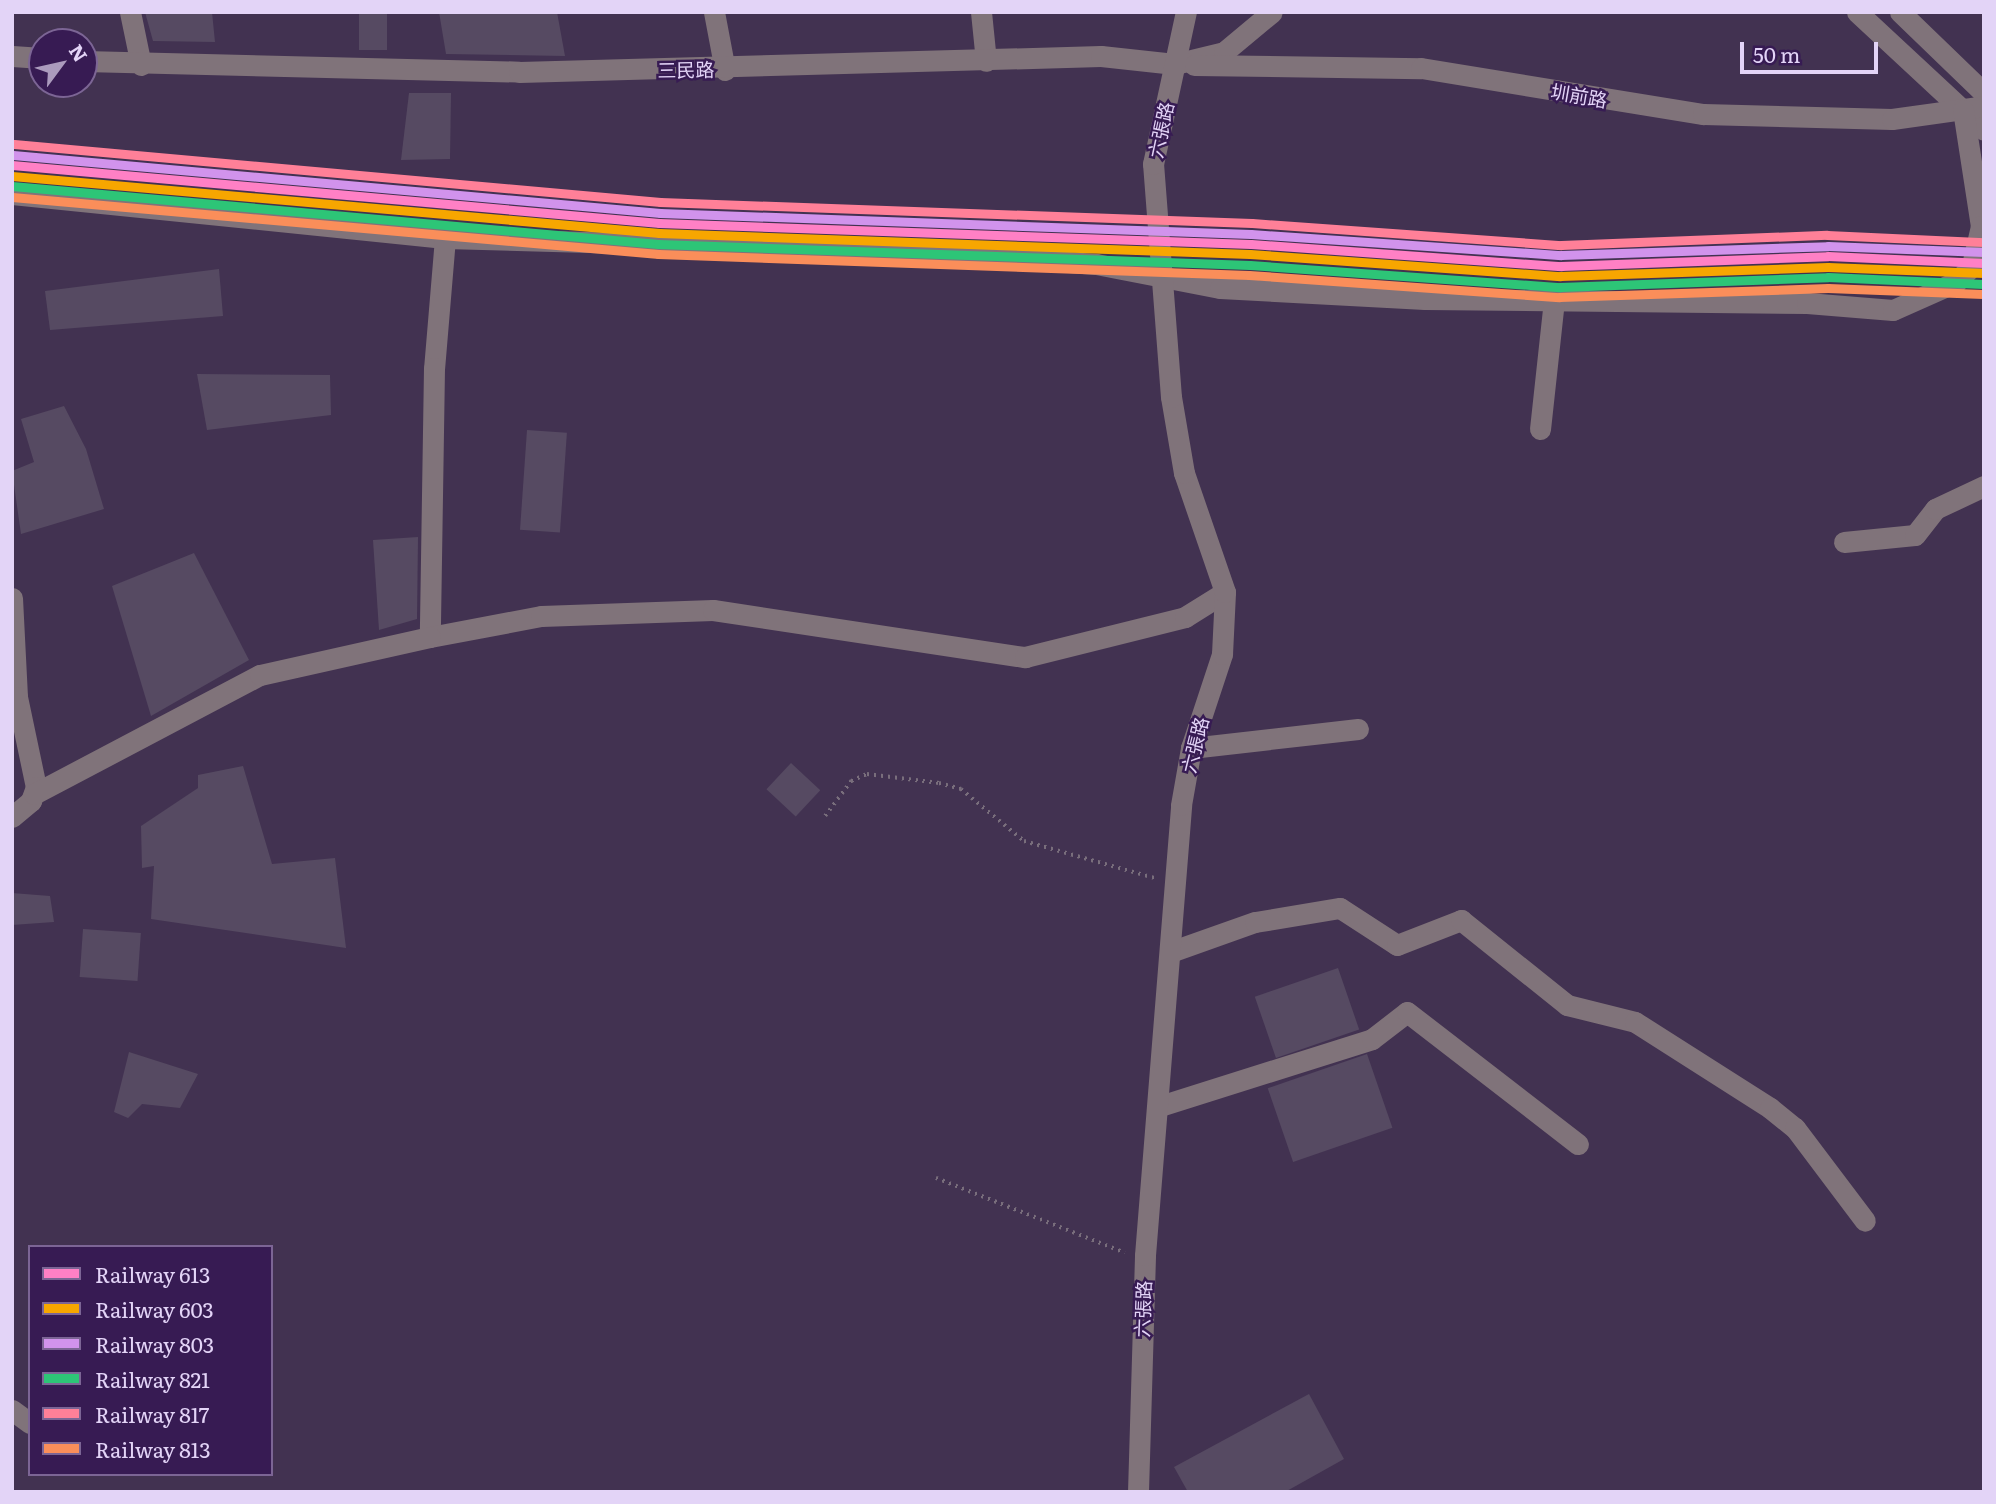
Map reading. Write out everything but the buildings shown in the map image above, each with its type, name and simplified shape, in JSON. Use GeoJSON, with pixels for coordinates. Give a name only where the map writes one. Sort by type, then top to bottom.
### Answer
{"type":"FeatureCollection","features":[{"type":"Feature","properties":{"kind":"street"},"geometry":{"type":"LineString","coordinates":[[130,12],[141,65]]}},
{"type":"Feature","properties":{"kind":"street"},"geometry":{"type":"LineString","coordinates":[[713,12],[725,70]]}},
{"type":"Feature","properties":{"kind":"street"},"geometry":{"type":"LineString","coordinates":[[981,12],[986,61]]}},
{"type":"Feature","properties":{"kind":"street","name":"六張路"},"geometry":{"type":"LineString","coordinates":[[1138,1492],[1145,1255],[1160,1106],[1177,883],[1191,748],[1222,654],[1225,592],[1184,473],[1161,275],[1153,164],[1186,12]]}},
{"type":"Feature","properties":{"kind":"street","name":"三民路"},"geometry":{"type":"LineString","coordinates":[[98,62],[141,65],[725,70],[1101,57],[1175,64],[1224,52],[1272,12]]}},
{"type":"Feature","properties":{"kind":"street"},"geometry":{"type":"LineString","coordinates":[[1857,12],[1984,130]]}},
{"type":"Feature","properties":{"kind":"street"},"geometry":{"type":"LineString","coordinates":[[1900,12],[1984,93]]}},
{"type":"Feature","properties":{"kind":"street","name":"圳前路"},"geometry":{"type":"LineString","coordinates":[[1175,64],[1421,68],[1703,114],[1892,119],[1984,106]]}},
{"type":"Feature","properties":{"kind":"street"},"geometry":{"type":"LineString","coordinates":[[12,194],[446,238],[936,252],[1161,275],[1279,292],[1893,310],[1927,300],[1978,259],[1981,226],[1962,110]]}},
{"type":"Feature","properties":{"kind":"street"},"geometry":{"type":"LineString","coordinates":[[430,637],[434,368],[446,238]]}},
{"type":"Feature","properties":{"kind":"street"},"geometry":{"type":"LineString","coordinates":[[1540,429],[1554,301]]}},
{"type":"Feature","properties":{"kind":"street"},"geometry":{"type":"LineString","coordinates":[[1844,542],[1915,535],[1935,509],[1984,486]]}},
{"type":"Feature","properties":{"kind":"street"},"geometry":{"type":"LineString","coordinates":[[12,817],[34,794],[260,675],[430,637],[541,616],[727,610],[1025,657],[1185,617],[1225,592]]}},
{"type":"Feature","properties":{"kind":"street"},"geometry":{"type":"LineString","coordinates":[[12,598],[17,696],[34,794]]}},
{"type":"Feature","properties":{"kind":"street"},"geometry":{"type":"LineString","coordinates":[[1191,748],[1358,729]]}},
{"type":"Feature","properties":{"kind":"street"},"geometry":{"type":"LineString","coordinates":[[1173,951],[1255,922],[1340,908],[1397,946],[1461,920],[1567,1005],[1635,1022],[1770,1108],[1795,1128],[1865,1221]]}},
{"type":"Feature","properties":{"kind":"street"},"geometry":{"type":"LineString","coordinates":[[1160,1106],[1372,1039],[1407,1012],[1578,1144]]}},
{"type":"Feature","properties":{"kind":"street"},"geometry":{"type":"LineString","coordinates":[[12,1410],[28,1422]]}},
{"type":"Feature","properties":{"kind":"path"},"geometry":{"type":"LineString","coordinates":[[825,816],[851,780],[867,774],[939,783],[961,789],[1024,841],[1068,859],[1177,883]]}},
{"type":"Feature","properties":{"kind":"path"},"geometry":{"type":"LineString","coordinates":[[936,1178],[1115,1252],[1145,1255]]}},
{"type":"Feature","properties":{"kind":"rail line","name":"817"},"geometry":{"type":"LineString","coordinates":[[14,144],[660,202],[1252,223],[1561,245],[1827,235],[1984,242]]}},
{"type":"Feature","properties":{"kind":"rail line","name":"803"},"geometry":{"type":"LineString","coordinates":[[13,155],[660,213],[1251,234],[1561,255],[1828,246],[1984,252]]}},
{"type":"Feature","properties":{"kind":"rail line","name":"613"},"geometry":{"type":"LineString","coordinates":[[12,165],[659,223],[1251,244],[1561,266],[1828,256],[1984,263]]}},
{"type":"Feature","properties":{"kind":"rail line","name":"603"},"geometry":{"type":"LineString","coordinates":[[12,176],[659,233],[1250,254],[1560,276],[1828,267],[1984,273]]}},
{"type":"Feature","properties":{"kind":"rail line","name":"821"},"geometry":{"type":"LineString","coordinates":[[12,186],[658,244],[1250,265],[1560,287],[1828,277],[1983,284]]}},
{"type":"Feature","properties":{"kind":"rail line","name":"813"},"geometry":{"type":"LineString","coordinates":[[12,197],[658,254],[1249,275],[1559,297],[1828,288],[1983,294]]}}]}
